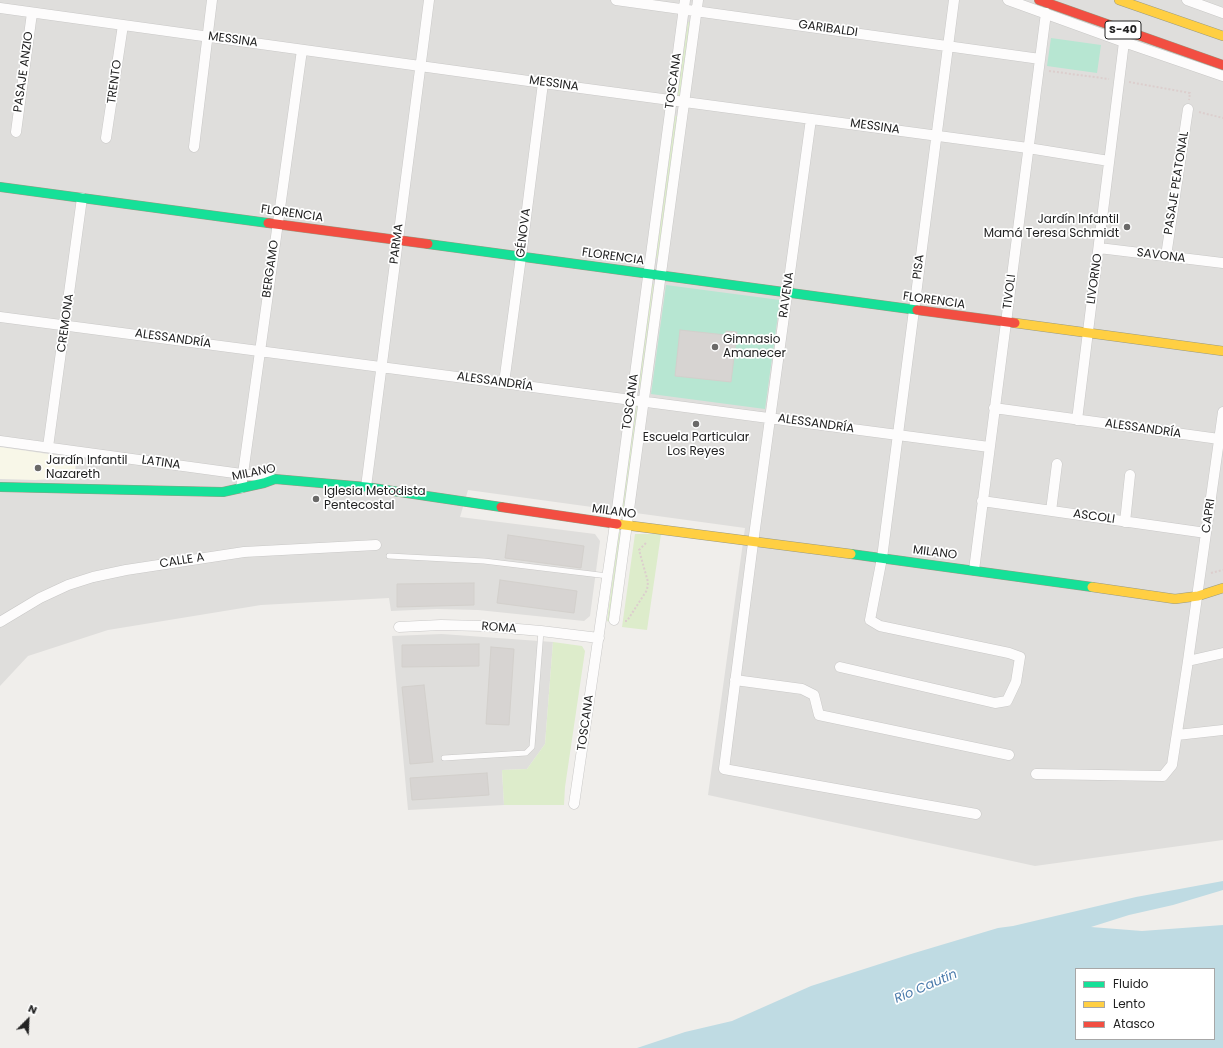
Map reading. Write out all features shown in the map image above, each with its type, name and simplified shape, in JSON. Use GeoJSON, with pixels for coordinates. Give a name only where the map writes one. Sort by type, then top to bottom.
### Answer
{"type":"FeatureCollection","features":[{"type":"Feature","properties":{"kind":"street"},"geometry":{"type":"LineString","coordinates":[[194,147],[212,0]]}},
{"type":"Feature","properties":{"kind":"street","name":"PARMA"},"geometry":{"type":"LineString","coordinates":[[366,488],[429,0]]}},
{"type":"Feature","properties":{"kind":"street","name":"GARIBALDI"},"geometry":{"type":"LineString","coordinates":[[616,0],[685,5],[696,11],[948,46],[1039,64]]}},
{"type":"Feature","properties":{"kind":"street","name":"TOSCANA"},"geometry":{"type":"LineString","coordinates":[[618,620],[627,526],[698,0]]}},
{"type":"Feature","properties":{"kind":"street","name":"PISA"},"geometry":{"type":"LineString","coordinates":[[840,668],[995,703],[1007,701],[1016,682],[1020,657],[1009,653],[880,626],[870,620],[882,558],[954,0]]}},
{"type":"Feature","properties":{"kind":"street"},"geometry":{"type":"LineString","coordinates":[[1008,0],[1223,76]]}},
{"type":"Feature","properties":{"kind":"street","name":"S-40"},"geometry":{"type":"LineString","coordinates":[[1039,0],[1223,65]]}},
{"type":"Feature","properties":{"kind":"street","name":"S-40"},"geometry":{"type":"LineString","coordinates":[[1119,0],[1223,36]]}},
{"type":"Feature","properties":{"kind":"street"},"geometry":{"type":"LineString","coordinates":[[1188,0],[1223,13]]}},
{"type":"Feature","properties":{"kind":"street","name":"TOSCANA"},"geometry":{"type":"LineString","coordinates":[[574,804],[608,576],[685,5]]}},
{"type":"Feature","properties":{"kind":"street","name":"MESSINA"},"geometry":{"type":"LineString","coordinates":[[0,8],[1028,148],[1109,161]]}},
{"type":"Feature","properties":{"kind":"street"},"geometry":{"type":"LineString","coordinates":[[1063,9],[1124,42]]}},
{"type":"Feature","properties":{"kind":"street","name":"PASAJE ANZIO"},"geometry":{"type":"LineString","coordinates":[[16,132],[32,13]]}},
{"type":"Feature","properties":{"kind":"street","name":"TIVOLI"},"geometry":{"type":"LineString","coordinates":[[974,570],[1046,13]]}},
{"type":"Feature","properties":{"kind":"street","name":"TRENTO"},"geometry":{"type":"LineString","coordinates":[[106,138],[123,25]]}},
{"type":"Feature","properties":{"kind":"street","name":"LIVORNO"},"geometry":{"type":"LineString","coordinates":[[1077,420],[1124,42]]}},
{"type":"Feature","properties":{"kind":"street","name":"BERGAMO"},"geometry":{"type":"LineString","coordinates":[[241,488],[302,50]]}},
{"type":"Feature","properties":{"kind":"street","name":"GÉNOVA"},"geometry":{"type":"LineString","coordinates":[[504,383],[522,257],[543,83]]}},
{"type":"Feature","properties":{"kind":"street","name":"PASAJE PEATONAL"},"geometry":{"type":"LineString","coordinates":[[1166,256],[1188,109]]}},
{"type":"Feature","properties":{"kind":"street","name":"RAVENA"},"geometry":{"type":"LineString","coordinates":[[811,119],[753,543],[724,769],[976,814]]}},
{"type":"Feature","properties":{"kind":"street","name":"FLORENCIA"},"geometry":{"type":"LineString","coordinates":[[0,187],[1223,351]]}},
{"type":"Feature","properties":{"kind":"street","name":"CREMONA"},"geometry":{"type":"LineString","coordinates":[[48,447],[82,198]]}},
{"type":"Feature","properties":{"kind":"street","name":"SAVONA"},"geometry":{"type":"LineString","coordinates":[[1099,248],[1223,263]]}},
{"type":"Feature","properties":{"kind":"street","name":"ALESSANDRÍA"},"geometry":{"type":"LineString","coordinates":[[0,316],[989,447]]}},
{"type":"Feature","properties":{"kind":"street","name":"ALESSANDRÍA"},"geometry":{"type":"LineString","coordinates":[[994,408],[1219,439]]}},
{"type":"Feature","properties":{"kind":"street","name":"CAPRI"},"geometry":{"type":"LineString","coordinates":[[1036,774],[1163,776],[1172,766],[1198,596],[1223,412]]}},
{"type":"Feature","properties":{"kind":"street","name":"LATINA"},"geometry":{"type":"LineString","coordinates":[[0,441],[275,479]]}},
{"type":"Feature","properties":{"kind":"street"},"geometry":{"type":"LineString","coordinates":[[1051,511],[1057,464]]}},
{"type":"Feature","properties":{"kind":"street"},"geometry":{"type":"LineString","coordinates":[[1125,522],[1130,475]]}},
{"type":"Feature","properties":{"kind":"street","name":"MILANO"},"geometry":{"type":"LineString","coordinates":[[0,487],[223,492],[275,479],[366,488],[627,526],[974,570],[1175,599],[1198,596],[1223,588]]}},
{"type":"Feature","properties":{"kind":"street","name":"ASCOLI"},"geometry":{"type":"LineString","coordinates":[[982,501],[1206,533]]}},
{"type":"Feature","properties":{"kind":"street","name":"CALLE A"},"geometry":{"type":"LineString","coordinates":[[0,622],[40,598],[68,585],[93,577],[126,570],[244,552],[376,545]]}},
{"type":"Feature","properties":{"kind":"street","name":"ROMA"},"geometry":{"type":"LineString","coordinates":[[399,627],[441,625],[476,626],[541,631],[599,638]]}},
{"type":"Feature","properties":{"kind":"street"},"geometry":{"type":"LineString","coordinates":[[1188,661],[1223,653]]}},
{"type":"Feature","properties":{"kind":"street"},"geometry":{"type":"LineString","coordinates":[[735,680],[802,689],[814,694],[819,715],[1009,755]]}},
{"type":"Feature","properties":{"kind":"street"},"geometry":{"type":"LineString","coordinates":[[1177,735],[1223,730]]}},
{"type":"Feature","properties":{"kind":"lane"},"geometry":{"type":"LineString","coordinates":[[388,556],[484,561],[608,576]]}},
{"type":"Feature","properties":{"kind":"lane"},"geometry":{"type":"LineString","coordinates":[[444,758],[526,753],[532,747],[541,631]]}},
{"type":"Feature","properties":{"kind":"path"},"geometry":{"type":"LineString","coordinates":[[1039,64],[1190,93],[1188,109],[1223,118]]}},
{"type":"Feature","properties":{"kind":"path"},"geometry":{"type":"LineString","coordinates":[[618,620],[627,621],[647,590],[648,582],[639,550],[647,541],[649,529]]}},
{"type":"Feature","properties":{"kind":"shaded area"},"geometry":{"type":"Polygon","coordinates":[[[0,0],[1223,0],[1223,840],[1035,866],[708,795],[745,528],[468,490],[460,517],[595,534],[600,541],[590,616],[584,621],[478,610],[437,609],[391,611],[389,598],[261,605],[108,630],[28,656],[0,686],[0,0]]]}},
{"type":"Feature","properties":{"kind":"shaded area","name":"Jardín Infantil Nazareth"},"geometry":{"type":"Polygon","coordinates":[[[0,447],[76,458],[75,478],[35,480],[0,479],[0,447]]]}},
{"type":"Feature","properties":{"kind":"shaded area"},"geometry":{"type":"Polygon","coordinates":[[[442,634],[553,642],[545,744],[527,769],[502,770],[504,805],[408,810],[392,636],[442,634]]]}},
{"type":"Feature","properties":{"kind":"green space"},"geometry":{"type":"Polygon","coordinates":[[[688,22],[690,22],[680,96],[677,96],[688,22]]]}},
{"type":"Feature","properties":{"kind":"green space"},"geometry":{"type":"Polygon","coordinates":[[[1051,38],[1101,45],[1097,73],[1047,66],[1051,38]]]}},
{"type":"Feature","properties":{"kind":"green space"},"geometry":{"type":"Polygon","coordinates":[[[675,116],[678,116],[659,259],[656,258],[675,116]]]}},
{"type":"Feature","properties":{"kind":"green space"},"geometry":{"type":"Polygon","coordinates":[[[652,284],[654,284],[640,388],[638,388],[652,284]]]}},
{"type":"Feature","properties":{"kind":"green space","name":"Gimnasio Amanecer"},"geometry":{"type":"Polygon","coordinates":[[[666,285],[780,300],[765,409],[651,394],[666,285]]]}},
{"type":"Feature","properties":{"kind":"green space"},"geometry":{"type":"Polygon","coordinates":[[[636,406],[638,406],[624,510],[622,509],[636,406]]]}},
{"type":"Feature","properties":{"kind":"green space"},"geometry":{"type":"Polygon","coordinates":[[[619,532],[622,533],[610,622],[607,621],[619,532]]]}},
{"type":"Feature","properties":{"kind":"green space"},"geometry":{"type":"Polygon","coordinates":[[[635,534],[661,534],[647,630],[622,627],[635,534]]]}},
{"type":"Feature","properties":{"kind":"green space"},"geometry":{"type":"Polygon","coordinates":[[[553,642],[582,646],[585,651],[565,787],[564,805],[504,805],[502,770],[527,769],[545,744],[553,642]]]}},
{"type":"Feature","properties":{"kind":"water","name":"Río Cautín"},"geometry":{"type":"Polygon","coordinates":[[[1223,881],[1223,890],[1173,905],[1129,915],[1091,927],[1142,931],[1223,925],[1223,1048],[637,1048],[685,1032],[732,1021],[811,986],[998,928],[1013,926],[1136,897],[1223,881]]]}},
{"type":"Feature","properties":{"kind":"building"},"geometry":{"type":"Polygon","coordinates":[[[680,330],[726,335],[726,331],[737,332],[731,382],[675,376],[680,330]]]}},
{"type":"Feature","properties":{"kind":"building"},"geometry":{"type":"Polygon","coordinates":[[[508,535],[584,546],[581,568],[505,558],[508,535]]]}},
{"type":"Feature","properties":{"kind":"building"},"geometry":{"type":"Polygon","coordinates":[[[500,580],[577,591],[574,613],[497,603],[500,580]]]}},
{"type":"Feature","properties":{"kind":"building"},"geometry":{"type":"Polygon","coordinates":[[[474,583],[474,605],[397,607],[397,584],[474,583]]]}},
{"type":"Feature","properties":{"kind":"building"},"geometry":{"type":"Polygon","coordinates":[[[479,644],[479,666],[402,667],[402,645],[479,644]]]}},
{"type":"Feature","properties":{"kind":"building"},"geometry":{"type":"Polygon","coordinates":[[[491,647],[514,649],[509,725],[486,724],[491,647]]]}},
{"type":"Feature","properties":{"kind":"building"},"geometry":{"type":"Polygon","coordinates":[[[424,685],[433,762],[410,764],[402,687],[424,685]]]}},
{"type":"Feature","properties":{"kind":"building"},"geometry":{"type":"Polygon","coordinates":[[[487,773],[489,795],[412,800],[410,778],[487,773]]]}},
{"type":"Feature","properties":{"kind":"traffic: fast"},"geometry":{"type":"LineString","coordinates":[[0,187],[268,223]]}},
{"type":"Feature","properties":{"kind":"traffic: fast"},"geometry":{"type":"LineString","coordinates":[[428,244],[917,310]]}},
{"type":"Feature","properties":{"kind":"traffic: fast"},"geometry":{"type":"LineString","coordinates":[[0,487],[223,492],[264,483],[275,479],[366,487],[501,507]]}},
{"type":"Feature","properties":{"kind":"traffic: fast"},"geometry":{"type":"LineString","coordinates":[[851,554],[1092,587]]}},
{"type":"Feature","properties":{"kind":"traffic: slow"},"geometry":{"type":"LineString","coordinates":[[1119,0],[1223,36]]}},
{"type":"Feature","properties":{"kind":"traffic: slow"},"geometry":{"type":"LineString","coordinates":[[1015,323],[1223,351]]}},
{"type":"Feature","properties":{"kind":"traffic: slow"},"geometry":{"type":"LineString","coordinates":[[617,524],[851,554]]}},
{"type":"Feature","properties":{"kind":"traffic: slow"},"geometry":{"type":"LineString","coordinates":[[1092,587],[1175,599],[1198,596],[1223,588]]}},
{"type":"Feature","properties":{"kind":"traffic: jam"},"geometry":{"type":"LineString","coordinates":[[1039,0],[1223,65]]}},
{"type":"Feature","properties":{"kind":"traffic: jam"},"geometry":{"type":"LineString","coordinates":[[268,223],[428,244]]}},
{"type":"Feature","properties":{"kind":"traffic: jam"},"geometry":{"type":"LineString","coordinates":[[917,310],[1015,323]]}},
{"type":"Feature","properties":{"kind":"traffic: jam"},"geometry":{"type":"LineString","coordinates":[[501,507],[617,524]]}},
{"type":"Feature","properties":{"kind":"place","name":"Jardín Infantil Mamá Teresa Schmidt"},"geometry":{"type":"Point","coordinates":[1127,227]}},
{"type":"Feature","properties":{"kind":"place","name":"Gimnasio Amanecer"},"geometry":{"type":"Point","coordinates":[715,347]}},
{"type":"Feature","properties":{"kind":"place","name":"Escuela Particular Los Reyes"},"geometry":{"type":"Point","coordinates":[696,424]}},
{"type":"Feature","properties":{"kind":"place","name":"Jardín Infantil Nazareth"},"geometry":{"type":"Point","coordinates":[38,468]}},
{"type":"Feature","properties":{"kind":"place","name":"Iglesia Metodista Pentecostal"},"geometry":{"type":"Point","coordinates":[316,499]}}]}
